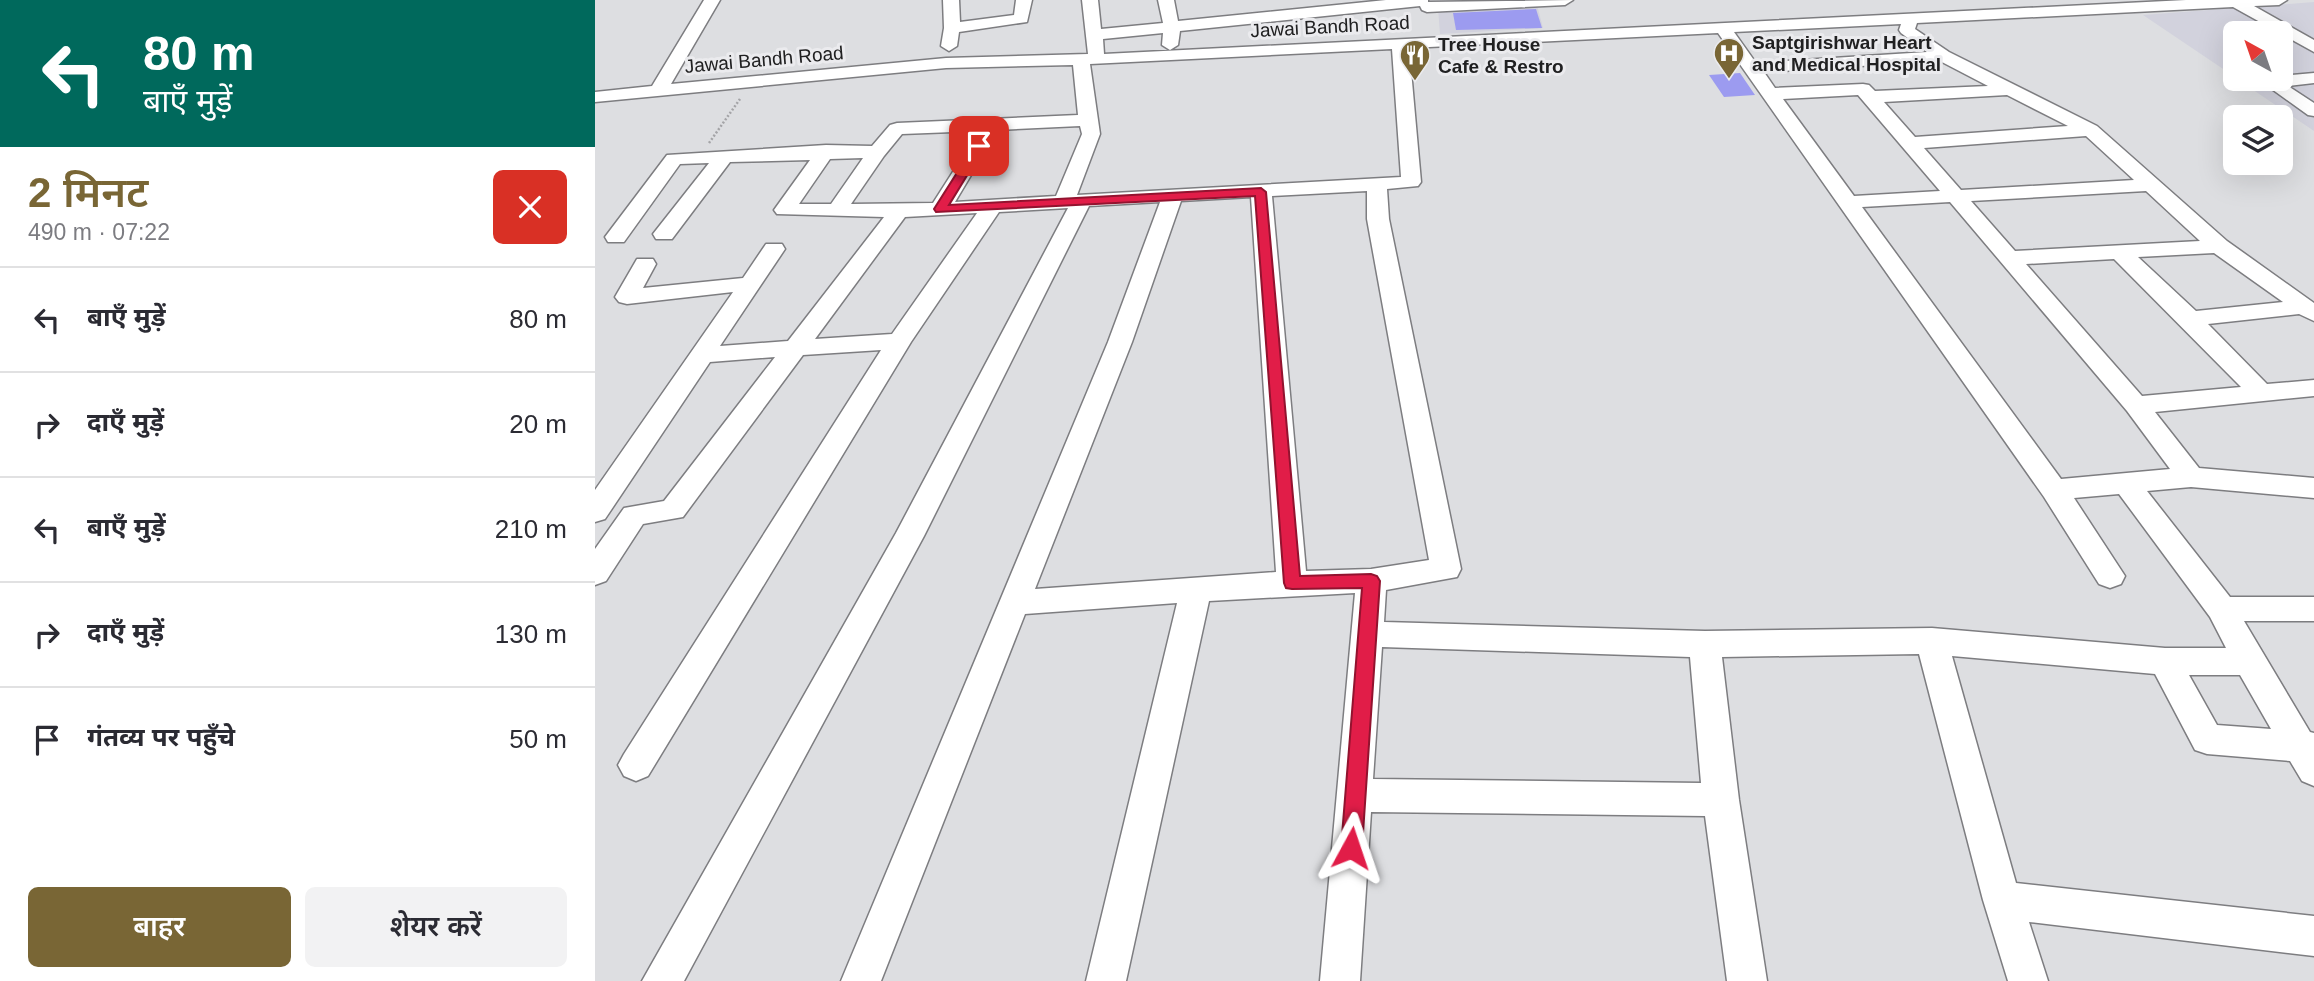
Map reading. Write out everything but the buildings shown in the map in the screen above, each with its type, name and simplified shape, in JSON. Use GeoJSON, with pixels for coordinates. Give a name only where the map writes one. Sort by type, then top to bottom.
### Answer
{"type":"FeatureCollection","features":[{"type":"Feature","properties":{"kind":"street"},"geometry":{"type":"LineString","coordinates":[[659,89],[712,0]]}},
{"type":"Feature","properties":{"kind":"street"},"geometry":{"type":"LineString","coordinates":[[946,62],[952,28],[951,0]]}},
{"type":"Feature","properties":{"kind":"street"},"geometry":{"type":"LineString","coordinates":[[952,28],[1021,19],[1024,0]]}},
{"type":"Feature","properties":{"kind":"street"},"geometry":{"type":"LineString","coordinates":[[662,981],[909,536],[1072,203],[1091,134],[1088,120],[1089,60],[1093,35],[1090,0]]}},
{"type":"Feature","properties":{"kind":"street"},"geometry":{"type":"LineString","coordinates":[[1235,4],[1275,0]]}},
{"type":"Feature","properties":{"kind":"street"},"geometry":{"type":"LineString","coordinates":[[1093,35],[1172,29],[1420,21],[1565,0]]}},
{"type":"Feature","properties":{"kind":"street"},"geometry":{"type":"LineString","coordinates":[[1901,0],[1918,18],[1907,30],[1943,56],[2090,130],[2219,246],[2309,310]]}},
{"type":"Feature","properties":{"kind":"street"},"geometry":{"type":"LineString","coordinates":[[1939,0],[1961,16]]}},
{"type":"Feature","properties":{"kind":"street","name":"Jawai Bandh Road"},"geometry":{"type":"LineString","coordinates":[[595,97],[946,62],[1089,60],[1169,55],[1420,21],[1723,28],[1961,16],[2108,4],[2279,0]]}},
{"type":"Feature","properties":{"kind":"street"},"geometry":{"type":"LineString","coordinates":[[2234,1],[2314,47]]}},
{"type":"Feature","properties":{"kind":"street"},"geometry":{"type":"LineString","coordinates":[[1169,55],[1172,7]]}},
{"type":"Feature","properties":{"kind":"street"},"geometry":{"type":"LineString","coordinates":[[826,151],[784,210],[899,211],[992,207],[1411,182],[1420,21]]}},
{"type":"Feature","properties":{"kind":"street"},"geometry":{"type":"LineString","coordinates":[[1723,28],[2054,490],[2109,576]]}},
{"type":"Feature","properties":{"kind":"street"},"geometry":{"type":"LineString","coordinates":[[1752,68],[1943,56]]}},
{"type":"Feature","properties":{"kind":"street"},"geometry":{"type":"LineString","coordinates":[[2314,78],[2271,82],[2314,111]]}},
{"type":"Feature","properties":{"kind":"street"},"geometry":{"type":"LineString","coordinates":[[1770,94],[1863,89],[2136,405],[2191,477]]}},
{"type":"Feature","properties":{"kind":"street"},"geometry":{"type":"LineString","coordinates":[[1870,97],[2010,90]]}},
{"type":"Feature","properties":{"kind":"street"},"geometry":{"type":"LineString","coordinates":[[838,209],[877,152],[897,129],[1088,120]]}},
{"type":"Feature","properties":{"kind":"street"},"geometry":{"type":"LineString","coordinates":[[940,209],[992,124]]}},
{"type":"Feature","properties":{"kind":"street"},"geometry":{"type":"LineString","coordinates":[[1911,143],[2090,130]]}},
{"type":"Feature","properties":{"kind":"street"},"geometry":{"type":"LineString","coordinates":[[616,237],[674,159],[826,151],[877,152]]}},
{"type":"Feature","properties":{"kind":"street"},"geometry":{"type":"LineString","coordinates":[[664,234],[724,156]]}},
{"type":"Feature","properties":{"kind":"street"},"geometry":{"type":"LineString","coordinates":[[1847,202],[2151,185]]}},
{"type":"Feature","properties":{"kind":"street"},"geometry":{"type":"LineString","coordinates":[[1014,603],[1292,583],[1371,581],[1446,569],[1378,219],[1377,186]]}},
{"type":"Feature","properties":{"kind":"street"},"geometry":{"type":"LineString","coordinates":[[1261,192],[1292,583]]}},
{"type":"Feature","properties":{"kind":"street"},"geometry":{"type":"LineString","coordinates":[[861,981],[1120,342],[1172,198]]}},
{"type":"Feature","properties":{"kind":"street"},"geometry":{"type":"LineString","coordinates":[[636,765],[899,341],[992,207]]}},
{"type":"Feature","properties":{"kind":"street"},"geometry":{"type":"LineString","coordinates":[[595,513],[634,515],[673,510],[899,211]]}},
{"type":"Feature","properties":{"kind":"street"},"geometry":{"type":"LineString","coordinates":[[2008,258],[2219,246]]}},
{"type":"Feature","properties":{"kind":"street"},"geometry":{"type":"LineString","coordinates":[[595,513],[774,249]]}},
{"type":"Feature","properties":{"kind":"street"},"geometry":{"type":"LineString","coordinates":[[2119,251],[2190,319],[2262,394]]}},
{"type":"Feature","properties":{"kind":"street"},"geometry":{"type":"LineString","coordinates":[[645,264],[627,297],[748,284]]}},
{"type":"Feature","properties":{"kind":"street"},"geometry":{"type":"LineString","coordinates":[[2190,319],[2309,310]]}},
{"type":"Feature","properties":{"kind":"street"},"geometry":{"type":"LineString","coordinates":[[701,355],[899,341]]}},
{"type":"Feature","properties":{"kind":"street"},"geometry":{"type":"LineString","coordinates":[[2136,405],[2314,388]]}},
{"type":"Feature","properties":{"kind":"street"},"geometry":{"type":"LineString","coordinates":[[2054,490],[2191,477],[2310,494]]}},
{"type":"Feature","properties":{"kind":"street"},"geometry":{"type":"LineString","coordinates":[[2125,482],[2222,609],[2249,662],[2310,756]]}},
{"type":"Feature","properties":{"kind":"street"},"geometry":{"type":"LineString","coordinates":[[595,573],[634,515]]}},
{"type":"Feature","properties":{"kind":"street"},"geometry":{"type":"LineString","coordinates":[[1340,981],[1369,634],[1371,581]]}},
{"type":"Feature","properties":{"kind":"street"},"geometry":{"type":"LineString","coordinates":[[1106,981],[1196,589]]}},
{"type":"Feature","properties":{"kind":"street"},"geometry":{"type":"LineString","coordinates":[[2222,609],[2314,609]]}},
{"type":"Feature","properties":{"kind":"street"},"geometry":{"type":"LineString","coordinates":[[1369,634],[1705,644],[1932,641],[2165,661],[2249,662]]}},
{"type":"Feature","properties":{"kind":"street"},"geometry":{"type":"LineString","coordinates":[[1932,641],[2002,900],[2028,981]]}},
{"type":"Feature","properties":{"kind":"street"},"geometry":{"type":"LineString","coordinates":[[1705,644],[1721,800],[1747,981]]}},
{"type":"Feature","properties":{"kind":"street"},"geometry":{"type":"LineString","coordinates":[[2165,661],[2207,739],[2310,756]]}},
{"type":"Feature","properties":{"kind":"street"},"geometry":{"type":"LineString","coordinates":[[1356,795],[1721,800]]}},
{"type":"Feature","properties":{"kind":"street"},"geometry":{"type":"LineString","coordinates":[[2002,900],[2314,936]]}},
{"type":"Feature","properties":{"kind":"path"},"geometry":{"type":"LineString","coordinates":[[698,158],[750,81]]}},
{"type":"Feature","properties":{"kind":"shaded area"},"geometry":{"type":"Polygon","coordinates":[[[2314,2],[2314,131],[2293,117],[2293,105],[2276,105],[2255,91],[2293,91],[2293,21],[2223,21],[2223,69],[2143,15],[2314,2]]]}},
{"type":"Feature","properties":{"kind":"shaded area"},"geometry":{"type":"Polygon","coordinates":[[[1537,5],[1543,28],[1440,34],[1438,8],[1537,5]]]}},
{"type":"Feature","properties":{"kind":"place","name":"Saptgirishwar Heart and Medical Hospital"},"geometry":{"type":"Point","coordinates":[1729,80]}},
{"type":"Feature","properties":{"kind":"place","name":"Tree House Cafe & Restro"},"geometry":{"type":"Point","coordinates":[1415,82]}},
{"type":"Feature","properties":{"kind":"route"},"geometry":{"type":"LineString","coordinates":[[979,146],[940,209],[1261,192],[1292,583],[1371,581],[1351,848]]}}]}
